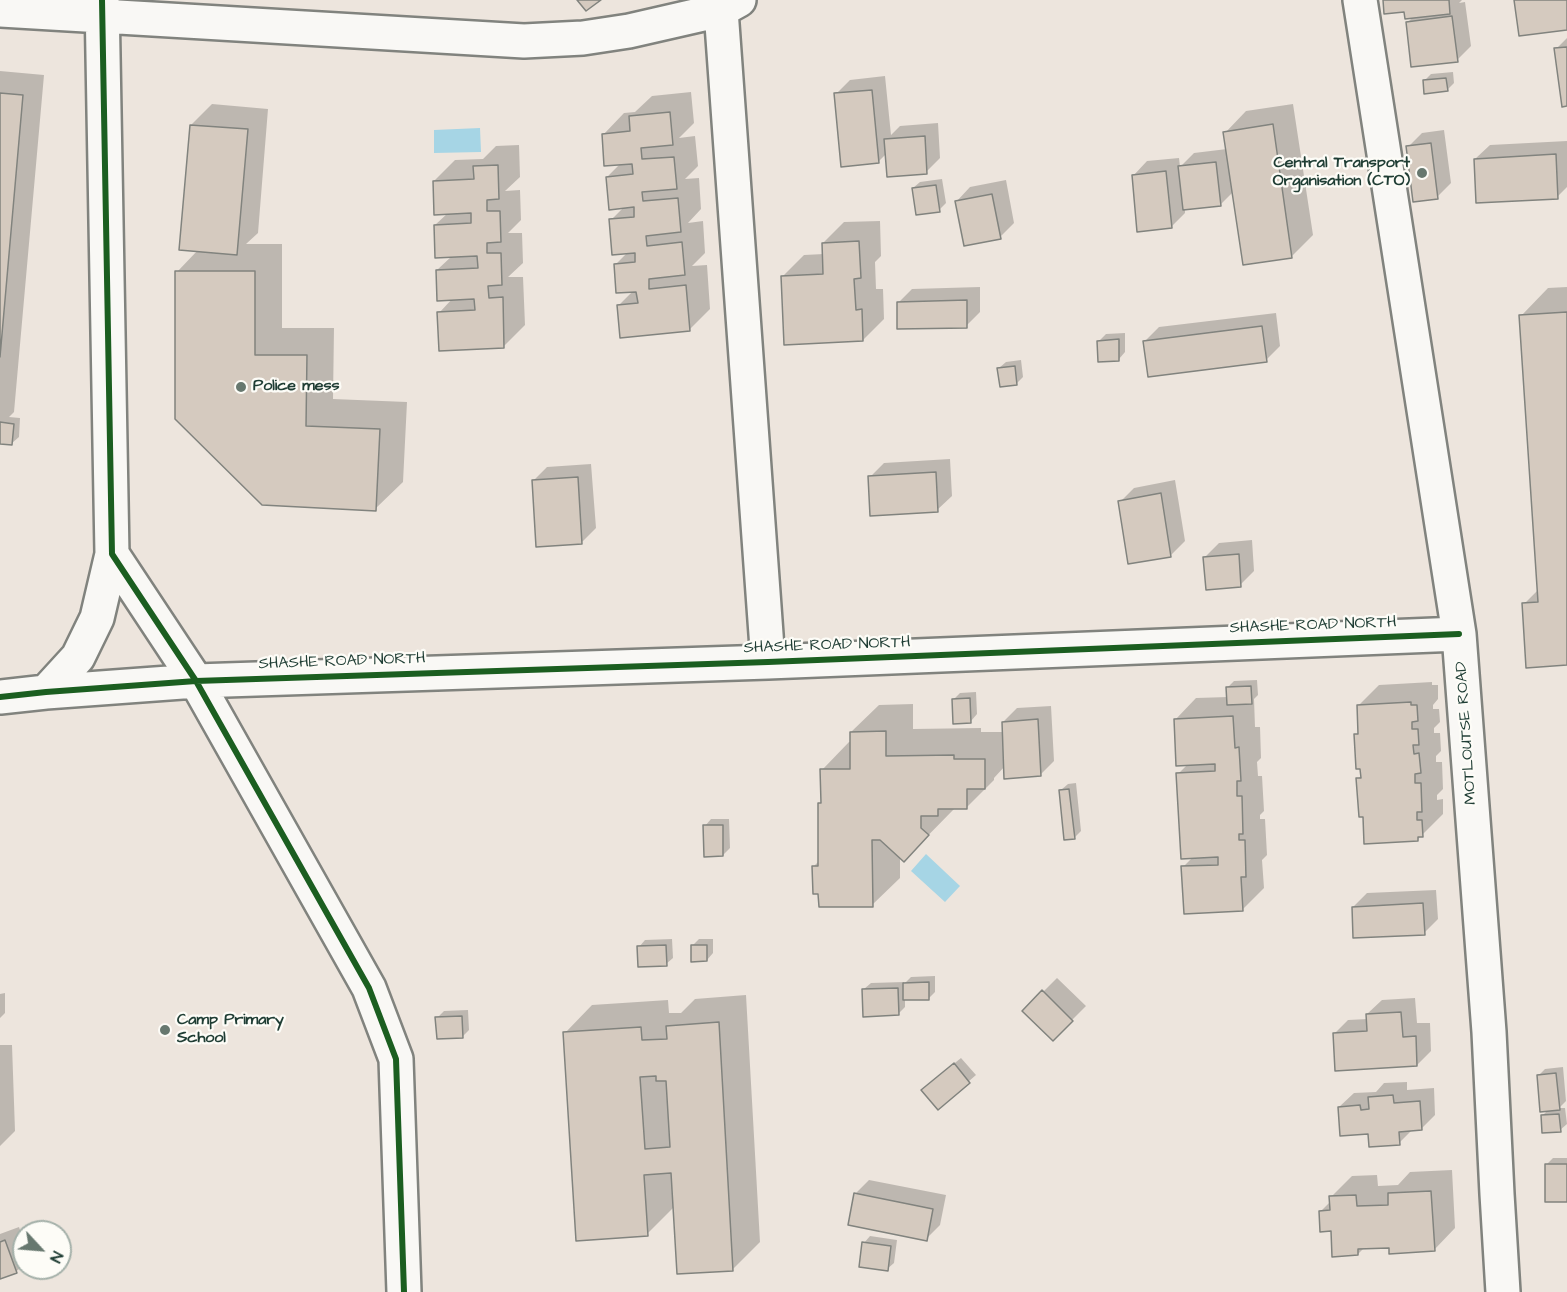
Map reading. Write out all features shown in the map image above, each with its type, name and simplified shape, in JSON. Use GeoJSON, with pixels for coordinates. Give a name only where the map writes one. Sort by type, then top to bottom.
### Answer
{"type":"FeatureCollection","features":[{"type":"Feature","properties":{"kind":"street","name":"MOTLOUTSE ROAD"},"geometry":{"type":"LineString","coordinates":[[1360,0],[1459,634],[1489,1032],[1503,1292]]}},
{"type":"Feature","properties":{"kind":"street"},"geometry":{"type":"LineString","coordinates":[[0,10],[102,9],[524,41],[583,38],[628,31],[730,5],[768,662]]}},
{"type":"Feature","properties":{"kind":"street"},"geometry":{"type":"LineString","coordinates":[[0,697],[46,692],[78,657],[97,618],[112,554],[102,9]]}},
{"type":"Feature","properties":{"kind":"street"},"geometry":{"type":"LineString","coordinates":[[112,554],[196,681],[369,988],[396,1059],[404,1292]]}},
{"type":"Feature","properties":{"kind":"street","name":"SHASHE ROAD NORTH"},"geometry":{"type":"LineString","coordinates":[[46,692],[196,681],[768,662],[1459,634]]}},
{"type":"Feature","properties":{"kind":"water"},"geometry":{"type":"Polygon","coordinates":[[[480,128],[481,152],[434,153],[434,130],[480,128]]]}},
{"type":"Feature","properties":{"kind":"water"},"geometry":{"type":"Polygon","coordinates":[[[926,854],[960,886],[945,902],[911,871],[926,854]]]}},
{"type":"Feature","properties":{"kind":"building"},"geometry":{"type":"Polygon","coordinates":[[[577,0],[601,0],[586,11],[577,0]]]}},
{"type":"Feature","properties":{"kind":"building"},"geometry":{"type":"Polygon","coordinates":[[[1383,0],[1449,0],[1450,14],[1405,19],[1404,12],[1384,14],[1383,0]]]}},
{"type":"Feature","properties":{"kind":"building"},"geometry":{"type":"Polygon","coordinates":[[[1514,0],[1567,0],[1567,30],[1519,36],[1514,0]]]}},
{"type":"Feature","properties":{"kind":"building"},"geometry":{"type":"Polygon","coordinates":[[[1452,16],[1458,62],[1411,67],[1406,22],[1452,16]]]}},
{"type":"Feature","properties":{"kind":"building"},"geometry":{"type":"Polygon","coordinates":[[[1567,47],[1567,106],[1562,107],[1554,48],[1567,47]]]}},
{"type":"Feature","properties":{"kind":"building"},"geometry":{"type":"Polygon","coordinates":[[[1446,78],[1448,91],[1424,94],[1423,80],[1446,78]]]}},
{"type":"Feature","properties":{"kind":"building"},"geometry":{"type":"Polygon","coordinates":[[[872,90],[879,163],[841,167],[834,93],[872,90]]]}},
{"type":"Feature","properties":{"kind":"building"},"geometry":{"type":"Polygon","coordinates":[[[0,93],[23,95],[0,357],[0,93]]]}},
{"type":"Feature","properties":{"kind":"building"},"geometry":{"type":"Polygon","coordinates":[[[670,112],[673,145],[641,148],[642,159],[674,157],[677,189],[642,192],[643,201],[678,198],[681,232],[646,236],[647,246],[682,242],[685,275],[649,279],[649,289],[686,285],[690,331],[620,338],[617,305],[638,303],[636,292],[616,293],[614,264],[635,262],[635,253],[612,255],[609,219],[634,217],[634,207],[609,210],[606,177],[633,174],[632,164],[604,166],[602,134],[630,131],[629,116],[670,112]]]}},
{"type":"Feature","properties":{"kind":"building"},"geometry":{"type":"Polygon","coordinates":[[[1273,124],[1292,258],[1243,265],[1223,132],[1273,124]]]}},
{"type":"Feature","properties":{"kind":"building"},"geometry":{"type":"Polygon","coordinates":[[[190,125],[248,129],[237,255],[179,250],[190,125]]]}},
{"type":"Feature","properties":{"kind":"building"},"geometry":{"type":"Polygon","coordinates":[[[925,136],[927,174],[887,177],[884,139],[925,136]]]}},
{"type":"Feature","properties":{"kind":"building","name":"Central Transport Organisation (CTO)"},"geometry":{"type":"Polygon","coordinates":[[[1431,143],[1438,199],[1413,202],[1406,146],[1431,143]]]}},
{"type":"Feature","properties":{"kind":"building"},"geometry":{"type":"Polygon","coordinates":[[[1556,154],[1558,199],[1476,203],[1474,159],[1556,154]]]}},
{"type":"Feature","properties":{"kind":"building"},"geometry":{"type":"Polygon","coordinates":[[[1216,162],[1221,206],[1183,210],[1178,166],[1216,162]]]}},
{"type":"Feature","properties":{"kind":"building"},"geometry":{"type":"Polygon","coordinates":[[[498,165],[499,199],[487,200],[487,211],[500,211],[501,242],[487,243],[487,253],[501,253],[502,285],[488,286],[489,298],[503,297],[504,348],[439,351],[437,312],[475,310],[474,299],[437,301],[436,270],[478,268],[477,256],[435,258],[434,225],[471,223],[471,213],[434,215],[433,181],[474,179],[473,166],[498,165]]]}},
{"type":"Feature","properties":{"kind":"building"},"geometry":{"type":"Polygon","coordinates":[[[1166,171],[1172,228],[1137,232],[1132,175],[1166,171]]]}},
{"type":"Feature","properties":{"kind":"building"},"geometry":{"type":"Polygon","coordinates":[[[936,185],[940,212],[916,215],[912,188],[936,185]]]}},
{"type":"Feature","properties":{"kind":"building"},"geometry":{"type":"Polygon","coordinates":[[[992,194],[1001,239],[964,246],[955,201],[992,194]]]}},
{"type":"Feature","properties":{"kind":"building"},"geometry":{"type":"Polygon","coordinates":[[[859,241],[861,278],[854,279],[856,310],[862,309],[863,341],[784,345],[781,276],[823,274],[822,243],[859,241]]]}},
{"type":"Feature","properties":{"kind":"building","name":"Police mess"},"geometry":{"type":"Polygon","coordinates":[[[175,271],[255,271],[255,355],[307,355],[306,426],[380,429],[376,511],[262,505],[175,419],[175,271]]]}},
{"type":"Feature","properties":{"kind":"building"},"geometry":{"type":"Polygon","coordinates":[[[967,300],[967,328],[897,329],[897,302],[967,300]]]}},
{"type":"Feature","properties":{"kind":"building"},"geometry":{"type":"Polygon","coordinates":[[[1567,312],[1567,665],[1526,668],[1522,603],[1538,602],[1519,315],[1567,312]]]}},
{"type":"Feature","properties":{"kind":"building"},"geometry":{"type":"Polygon","coordinates":[[[1262,326],[1267,362],[1148,377],[1143,341],[1262,326]]]}},
{"type":"Feature","properties":{"kind":"building"},"geometry":{"type":"Polygon","coordinates":[[[1119,339],[1119,361],[1098,362],[1097,341],[1119,339]]]}},
{"type":"Feature","properties":{"kind":"building"},"geometry":{"type":"Polygon","coordinates":[[[1015,366],[1017,385],[1000,387],[997,368],[1015,366]]]}},
{"type":"Feature","properties":{"kind":"building"},"geometry":{"type":"Polygon","coordinates":[[[0,422],[14,424],[12,445],[0,444],[0,422]]]}},
{"type":"Feature","properties":{"kind":"building"},"geometry":{"type":"Polygon","coordinates":[[[936,472],[938,512],[870,516],[868,476],[936,472]]]}},
{"type":"Feature","properties":{"kind":"building"},"geometry":{"type":"Polygon","coordinates":[[[578,477],[582,544],[536,547],[532,480],[578,477]]]}},
{"type":"Feature","properties":{"kind":"building"},"geometry":{"type":"Polygon","coordinates":[[[1161,493],[1171,557],[1128,564],[1118,501],[1161,493]]]}},
{"type":"Feature","properties":{"kind":"building"},"geometry":{"type":"Polygon","coordinates":[[[1239,554],[1241,587],[1206,590],[1203,557],[1239,554]]]}},
{"type":"Feature","properties":{"kind":"building"},"geometry":{"type":"Polygon","coordinates":[[[1251,686],[1252,704],[1227,705],[1226,687],[1251,686]]]}},
{"type":"Feature","properties":{"kind":"building"},"geometry":{"type":"Polygon","coordinates":[[[970,698],[971,723],[953,724],[952,699],[970,698]]]}},
{"type":"Feature","properties":{"kind":"building"},"geometry":{"type":"Polygon","coordinates":[[[1411,702],[1411,705],[1417,705],[1418,721],[1412,722],[1412,729],[1418,729],[1419,745],[1413,745],[1414,754],[1419,753],[1421,773],[1415,774],[1415,783],[1421,783],[1422,812],[1417,812],[1417,820],[1422,820],[1423,837],[1418,837],[1418,841],[1364,844],[1363,817],[1359,817],[1356,778],[1361,778],[1360,769],[1356,769],[1354,734],[1358,734],[1357,705],[1411,702]]]}},
{"type":"Feature","properties":{"kind":"building"},"geometry":{"type":"Polygon","coordinates":[[[1233,716],[1235,748],[1239,747],[1241,781],[1237,781],[1237,796],[1242,796],[1243,834],[1239,834],[1239,840],[1245,840],[1246,877],[1241,877],[1243,911],[1184,914],[1181,866],[1218,865],[1218,857],[1181,859],[1176,773],[1215,771],[1215,764],[1176,766],[1174,719],[1233,716]]]}},
{"type":"Feature","properties":{"kind":"building"},"geometry":{"type":"Polygon","coordinates":[[[1038,719],[1041,776],[1004,779],[1002,722],[1038,719]]]}},
{"type":"Feature","properties":{"kind":"building"},"geometry":{"type":"Polygon","coordinates":[[[886,731],[886,756],[954,755],[954,759],[985,759],[985,789],[967,789],[967,809],[938,809],[938,816],[921,816],[921,828],[929,835],[904,862],[880,840],[872,840],[873,907],[819,907],[818,894],[813,894],[812,866],[818,866],[820,769],[850,769],[850,732],[886,731]]]}},
{"type":"Feature","properties":{"kind":"building"},"geometry":{"type":"Polygon","coordinates":[[[1069,789],[1075,839],[1064,840],[1059,790],[1069,789]]]}},
{"type":"Feature","properties":{"kind":"building"},"geometry":{"type":"Polygon","coordinates":[[[703,825],[723,825],[723,856],[704,857],[703,825]]]}},
{"type":"Feature","properties":{"kind":"building"},"geometry":{"type":"Polygon","coordinates":[[[1423,903],[1425,935],[1353,938],[1352,907],[1423,903]]]}},
{"type":"Feature","properties":{"kind":"building"},"geometry":{"type":"Polygon","coordinates":[[[666,945],[667,966],[638,967],[637,946],[666,945]]]}},
{"type":"Feature","properties":{"kind":"building"},"geometry":{"type":"Polygon","coordinates":[[[691,945],[707,945],[707,961],[691,962],[691,945]]]}},
{"type":"Feature","properties":{"kind":"building"},"geometry":{"type":"Polygon","coordinates":[[[929,982],[929,1000],[903,1000],[903,983],[929,982]]]}},
{"type":"Feature","properties":{"kind":"building"},"geometry":{"type":"Polygon","coordinates":[[[898,988],[899,1015],[863,1017],[862,989],[898,988]]]}},
{"type":"Feature","properties":{"kind":"building"},"geometry":{"type":"Polygon","coordinates":[[[1042,990],[1073,1021],[1053,1041],[1022,1011],[1042,990]]]}},
{"type":"Feature","properties":{"kind":"building"},"geometry":{"type":"Polygon","coordinates":[[[1401,1012],[1403,1037],[1416,1036],[1417,1066],[1335,1071],[1333,1033],[1367,1031],[1366,1014],[1401,1012]]]}},
{"type":"Feature","properties":{"kind":"building"},"geometry":{"type":"Polygon","coordinates":[[[462,1016],[463,1038],[437,1039],[435,1017],[462,1016]]]}},
{"type":"Feature","properties":{"kind":"building"},"geometry":{"type":"Polygon","coordinates":[[[719,1022],[733,1271],[677,1274],[671,1173],[644,1175],[648,1236],[576,1241],[563,1032],[641,1027],[642,1040],[667,1039],[666,1026],[719,1022]],[[656,1076],[640,1077],[645,1149],[670,1147],[666,1081],[656,1081],[656,1076]]]}},
{"type":"Feature","properties":{"kind":"building"},"geometry":{"type":"Polygon","coordinates":[[[954,1063],[970,1083],[938,1110],[921,1090],[954,1063]]]}},
{"type":"Feature","properties":{"kind":"building"},"geometry":{"type":"Polygon","coordinates":[[[1556,1073],[1560,1110],[1540,1112],[1537,1075],[1556,1073]]]}},
{"type":"Feature","properties":{"kind":"building"},"geometry":{"type":"Polygon","coordinates":[[[1393,1095],[1394,1103],[1420,1101],[1422,1130],[1399,1132],[1400,1145],[1369,1147],[1368,1134],[1340,1136],[1338,1107],[1360,1105],[1361,1110],[1369,1109],[1368,1097],[1393,1095]]]}},
{"type":"Feature","properties":{"kind":"building"},"geometry":{"type":"Polygon","coordinates":[[[1559,1114],[1561,1132],[1542,1133],[1541,1115],[1559,1114]]]}},
{"type":"Feature","properties":{"kind":"building"},"geometry":{"type":"Polygon","coordinates":[[[1545,1164],[1567,1164],[1567,1202],[1545,1202],[1545,1164]]]}},
{"type":"Feature","properties":{"kind":"building"},"geometry":{"type":"Polygon","coordinates":[[[1431,1191],[1435,1251],[1389,1254],[1389,1248],[1358,1249],[1358,1255],[1332,1257],[1331,1231],[1320,1232],[1319,1211],[1330,1210],[1329,1196],[1356,1195],[1357,1206],[1388,1205],[1388,1193],[1431,1191]]]}},
{"type":"Feature","properties":{"kind":"building"},"geometry":{"type":"Polygon","coordinates":[[[854,1193],[933,1209],[927,1241],[848,1225],[854,1193]]]}},
{"type":"Feature","properties":{"kind":"building"},"geometry":{"type":"Polygon","coordinates":[[[5,1240],[12,1259],[12,1275],[0,1279],[0,1242],[5,1240]]]}},
{"type":"Feature","properties":{"kind":"building"},"geometry":{"type":"Polygon","coordinates":[[[862,1242],[891,1246],[888,1271],[859,1267],[862,1242]]]}},
{"type":"Feature","properties":{"kind":"cycle path"},"geometry":{"type":"LineString","coordinates":[[102,0],[112,554],[196,681],[369,988],[396,1059],[404,1292]]}},
{"type":"Feature","properties":{"kind":"cycle path"},"geometry":{"type":"LineString","coordinates":[[0,697],[196,681],[768,662],[1459,634]]}},
{"type":"Feature","properties":{"kind":"place","name":"Central Transport Organisation (CTO)"},"geometry":{"type":"Point","coordinates":[1422,173]}},
{"type":"Feature","properties":{"kind":"place","name":"Police mess"},"geometry":{"type":"Point","coordinates":[241,387]}},
{"type":"Feature","properties":{"kind":"place","name":"Camp Primary School"},"geometry":{"type":"Point","coordinates":[165,1030]}}]}
